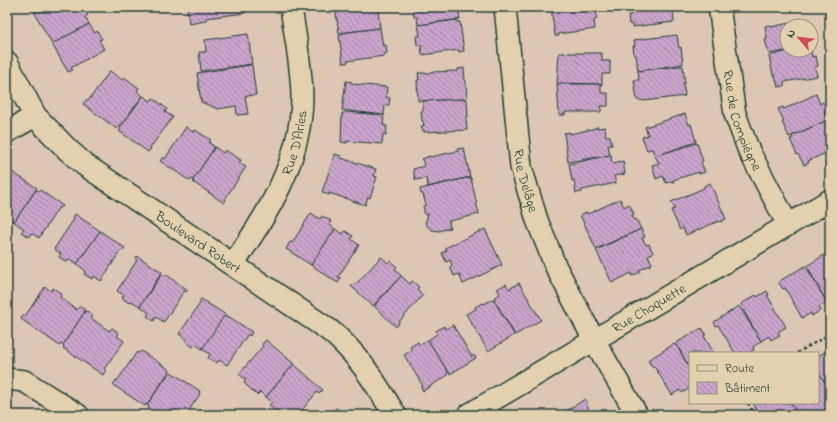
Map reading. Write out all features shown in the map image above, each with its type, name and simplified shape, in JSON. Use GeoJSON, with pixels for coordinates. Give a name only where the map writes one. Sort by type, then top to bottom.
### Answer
{"type":"FeatureCollection","features":[{"type":"Feature","properties":{"kind":"street","name":"Rue D'Arles"},"geometry":{"type":"LineString","coordinates":[[233,264],[251,238],[280,188],[296,146],[302,98],[301,74],[291,7]]}},
{"type":"Feature","properties":{"kind":"street","name":"Rue Delâge"},"geometry":{"type":"LineString","coordinates":[[505,7],[521,167],[537,220],[555,265],[594,340]]}},
{"type":"Feature","properties":{"kind":"street","name":"Rue de Compiègne"},"geometry":{"type":"LineString","coordinates":[[720,7],[735,114],[749,151],[788,225]]}},
{"type":"Feature","properties":{"kind":"street","name":"Boulevard Robert"},"geometry":{"type":"LineString","coordinates":[[7,64],[35,116],[67,149],[85,165],[233,264],[343,341],[355,354],[376,383],[395,415]]}},
{"type":"Feature","properties":{"kind":"street"},"geometry":{"type":"LineString","coordinates":[[7,132],[35,116]]}},
{"type":"Feature","properties":{"kind":"street","name":"Rue Choquette"},"geometry":{"type":"LineString","coordinates":[[468,415],[830,200]]}},
{"type":"Feature","properties":{"kind":"street"},"geometry":{"type":"LineString","coordinates":[[594,340],[637,415]]}},
{"type":"Feature","properties":{"kind":"street"},"geometry":{"type":"LineString","coordinates":[[7,379],[24,381],[78,415]]}},
{"type":"Feature","properties":{"kind":"path"},"geometry":{"type":"LineString","coordinates":[[799,352],[830,334]]}},
{"type":"Feature","properties":{"kind":"path"},"geometry":{"type":"LineString","coordinates":[[749,404],[755,415]]}},
{"type":"Feature","properties":{"kind":"building"},"geometry":{"type":"Polygon","coordinates":[[[48,7],[84,7],[88,15],[85,17],[89,24],[52,44],[34,12],[38,10],[40,12],[48,7]]]}},
{"type":"Feature","properties":{"kind":"building"},"geometry":{"type":"Polygon","coordinates":[[[187,7],[244,7],[245,13],[206,18],[206,21],[189,24],[187,7]]]}},
{"type":"Feature","properties":{"kind":"building"},"geometry":{"type":"Polygon","coordinates":[[[335,7],[381,7],[381,10],[378,10],[380,28],[339,33],[335,7]]]}},
{"type":"Feature","properties":{"kind":"building"},"geometry":{"type":"Polygon","coordinates":[[[458,7],[460,19],[418,25],[417,17],[414,17],[413,8],[458,7]]]}},
{"type":"Feature","properties":{"kind":"building"},"geometry":{"type":"Polygon","coordinates":[[[551,7],[596,7],[597,19],[594,20],[595,29],[558,34],[559,36],[555,36],[551,7]]]}},
{"type":"Feature","properties":{"kind":"building"},"geometry":{"type":"Polygon","coordinates":[[[630,7],[674,7],[674,22],[632,27],[632,24],[629,24],[628,15],[631,15],[630,7]]]}},
{"type":"Feature","properties":{"kind":"building"},"geometry":{"type":"Polygon","coordinates":[[[457,20],[457,22],[460,22],[464,51],[459,52],[459,50],[422,55],[421,45],[417,45],[416,36],[420,36],[418,25],[457,20]]]}},
{"type":"Feature","properties":{"kind":"building"},"geometry":{"type":"Polygon","coordinates":[[[89,24],[95,33],[97,31],[102,39],[99,40],[104,49],[71,68],[73,70],[68,72],[52,44],[89,24]]]}},
{"type":"Feature","properties":{"kind":"building"},"geometry":{"type":"Polygon","coordinates":[[[770,25],[771,27],[779,25],[779,52],[769,54],[765,40],[767,39],[765,26],[770,25]]]}},
{"type":"Feature","properties":{"kind":"building"},"geometry":{"type":"Polygon","coordinates":[[[380,28],[383,46],[386,45],[387,53],[384,54],[384,56],[347,61],[347,63],[343,63],[339,35],[342,35],[342,33],[380,28]]]}},
{"type":"Feature","properties":{"kind":"building"},"geometry":{"type":"Polygon","coordinates":[[[248,34],[252,64],[201,71],[199,52],[206,52],[205,40],[248,34]]]}},
{"type":"Feature","properties":{"kind":"building"},"geometry":{"type":"Polygon","coordinates":[[[677,35],[679,48],[681,47],[683,64],[638,71],[636,55],[634,55],[634,40],[677,35]]]}},
{"type":"Feature","properties":{"kind":"building"},"geometry":{"type":"Polygon","coordinates":[[[559,53],[602,53],[602,61],[610,61],[610,74],[602,74],[602,84],[557,83],[559,53]]]}},
{"type":"Feature","properties":{"kind":"building"},"geometry":{"type":"Polygon","coordinates":[[[779,53],[779,58],[816,58],[818,66],[815,67],[817,76],[784,82],[784,86],[778,87],[775,75],[773,75],[769,56],[779,53]]]}},
{"type":"Feature","properties":{"kind":"building"},"geometry":{"type":"Polygon","coordinates":[[[252,65],[256,95],[245,96],[248,114],[237,115],[236,106],[218,109],[201,102],[197,73],[252,65]]]}},
{"type":"Feature","properties":{"kind":"building"},"geometry":{"type":"Polygon","coordinates":[[[683,66],[685,96],[643,101],[637,100],[634,80],[639,80],[638,71],[683,66]]]}},
{"type":"Feature","properties":{"kind":"building"},"geometry":{"type":"Polygon","coordinates":[[[464,68],[467,99],[418,101],[418,73],[429,73],[431,71],[458,71],[458,69],[464,68]]]}},
{"type":"Feature","properties":{"kind":"building"},"geometry":{"type":"Polygon","coordinates":[[[110,71],[122,80],[124,77],[139,88],[137,91],[143,96],[117,129],[83,104],[86,100],[88,101],[110,71]]]}},
{"type":"Feature","properties":{"kind":"building"},"geometry":{"type":"Polygon","coordinates":[[[346,81],[352,82],[352,84],[387,87],[386,97],[390,98],[389,105],[385,105],[384,115],[342,110],[346,81]]]}},
{"type":"Feature","properties":{"kind":"building"},"geometry":{"type":"Polygon","coordinates":[[[557,84],[601,84],[601,93],[608,93],[608,106],[601,106],[601,112],[565,112],[565,115],[559,115],[557,84]]]}},
{"type":"Feature","properties":{"kind":"building"},"geometry":{"type":"Polygon","coordinates":[[[816,94],[820,104],[823,102],[827,110],[824,111],[828,120],[789,137],[778,109],[783,107],[784,109],[816,94]]]}},
{"type":"Feature","properties":{"kind":"building"},"geometry":{"type":"Polygon","coordinates":[[[143,96],[151,101],[153,98],[167,109],[165,112],[173,117],[148,152],[119,131],[143,96]]]}},
{"type":"Feature","properties":{"kind":"building"},"geometry":{"type":"Polygon","coordinates":[[[467,100],[467,130],[424,132],[424,130],[422,130],[421,126],[424,126],[421,111],[423,111],[423,101],[467,100]]]}},
{"type":"Feature","properties":{"kind":"building"},"geometry":{"type":"Polygon","coordinates":[[[342,113],[384,115],[383,125],[387,126],[386,135],[383,134],[382,144],[347,141],[347,143],[341,142],[342,113]]]}},
{"type":"Feature","properties":{"kind":"building"},"geometry":{"type":"Polygon","coordinates":[[[685,114],[689,125],[691,124],[696,142],[655,156],[652,149],[647,150],[642,137],[648,135],[645,127],[685,114]]]}},
{"type":"Feature","properties":{"kind":"building"},"geometry":{"type":"Polygon","coordinates":[[[828,120],[830,125],[830,151],[808,161],[809,163],[804,165],[798,154],[797,155],[790,139],[793,138],[792,136],[828,120]]]}},
{"type":"Feature","properties":{"kind":"building"},"geometry":{"type":"Polygon","coordinates":[[[186,127],[194,133],[195,130],[211,140],[209,143],[215,147],[193,180],[192,179],[190,181],[160,161],[163,157],[165,159],[186,127]]]}},
{"type":"Feature","properties":{"kind":"building"},"geometry":{"type":"Polygon","coordinates":[[[596,127],[605,127],[606,136],[610,136],[612,145],[608,145],[610,155],[568,162],[564,133],[570,132],[570,134],[596,127]]]}},
{"type":"Feature","properties":{"kind":"building"},"geometry":{"type":"Polygon","coordinates":[[[697,143],[705,172],[699,174],[699,172],[673,180],[674,182],[671,181],[666,183],[663,176],[656,179],[652,165],[659,163],[655,156],[697,143]]]}},
{"type":"Feature","properties":{"kind":"building"},"geometry":{"type":"Polygon","coordinates":[[[215,147],[223,153],[225,150],[241,160],[239,163],[246,167],[225,199],[226,200],[224,203],[193,182],[215,147]]]}},
{"type":"Feature","properties":{"kind":"building"},"geometry":{"type":"Polygon","coordinates":[[[464,148],[470,177],[427,187],[426,178],[415,179],[413,169],[424,166],[422,159],[458,151],[457,149],[464,148]]]}},
{"type":"Feature","properties":{"kind":"building"},"geometry":{"type":"Polygon","coordinates":[[[335,154],[341,156],[341,158],[376,169],[374,176],[377,177],[370,198],[368,197],[365,205],[322,192],[335,154]]]}},
{"type":"Feature","properties":{"kind":"building"},"geometry":{"type":"Polygon","coordinates":[[[610,155],[612,156],[612,163],[623,161],[625,174],[614,176],[616,183],[582,190],[582,192],[576,193],[569,164],[610,155]]]}},
{"type":"Feature","properties":{"kind":"building"},"geometry":{"type":"Polygon","coordinates":[[[12,172],[37,188],[14,222],[7,217],[7,183],[12,176],[10,175],[12,172]]]}},
{"type":"Feature","properties":{"kind":"building"},"geometry":{"type":"Polygon","coordinates":[[[471,178],[479,214],[449,221],[450,228],[439,231],[432,230],[425,224],[428,214],[425,215],[423,206],[426,205],[420,189],[471,178]]]}},
{"type":"Feature","properties":{"kind":"building"},"geometry":{"type":"Polygon","coordinates":[[[710,183],[726,219],[686,235],[683,228],[680,230],[671,210],[675,209],[671,202],[704,188],[704,186],[710,183]]]}},
{"type":"Feature","properties":{"kind":"building"},"geometry":{"type":"Polygon","coordinates":[[[36,190],[40,190],[63,206],[61,208],[59,207],[39,238],[31,233],[29,237],[21,232],[24,229],[14,222],[36,190]]]}},
{"type":"Feature","properties":{"kind":"building"},"geometry":{"type":"Polygon","coordinates":[[[620,199],[624,207],[629,204],[634,214],[632,215],[634,220],[636,219],[641,229],[596,249],[580,215],[587,212],[588,214],[620,199]]]}},
{"type":"Feature","properties":{"kind":"building"},"geometry":{"type":"Polygon","coordinates":[[[311,213],[320,219],[322,216],[331,221],[329,224],[335,229],[311,265],[286,249],[290,242],[292,243],[311,213]]]}},
{"type":"Feature","properties":{"kind":"building"},"geometry":{"type":"Polygon","coordinates":[[[75,214],[100,231],[77,264],[69,259],[67,262],[59,257],[61,254],[54,249],[74,219],[75,214]]]}},
{"type":"Feature","properties":{"kind":"building"},"geometry":{"type":"Polygon","coordinates":[[[335,229],[343,234],[345,231],[353,236],[351,239],[359,245],[338,277],[341,278],[338,283],[311,265],[335,229]]]}},
{"type":"Feature","properties":{"kind":"building"},"geometry":{"type":"Polygon","coordinates":[[[485,229],[502,265],[463,284],[459,274],[454,276],[450,267],[452,265],[450,260],[446,262],[442,253],[447,250],[445,248],[485,229]]]}},
{"type":"Feature","properties":{"kind":"building"},"geometry":{"type":"Polygon","coordinates":[[[641,229],[645,237],[642,238],[646,245],[649,244],[653,253],[648,255],[652,264],[639,270],[640,272],[632,276],[631,273],[612,283],[596,250],[641,229]]]}},
{"type":"Feature","properties":{"kind":"building"},"geometry":{"type":"Polygon","coordinates":[[[100,231],[125,248],[123,251],[121,250],[101,281],[94,276],[92,279],[84,274],[86,271],[77,264],[100,231]]]}},
{"type":"Feature","properties":{"kind":"building"},"geometry":{"type":"Polygon","coordinates":[[[830,251],[830,301],[827,303],[807,266],[830,251]]]}},
{"type":"Feature","properties":{"kind":"building"},"geometry":{"type":"Polygon","coordinates":[[[137,256],[162,272],[140,306],[131,301],[129,303],[122,298],[124,295],[117,291],[137,260],[135,259],[137,256]]]}},
{"type":"Feature","properties":{"kind":"building"},"geometry":{"type":"Polygon","coordinates":[[[381,257],[388,263],[390,261],[397,267],[395,269],[401,276],[373,306],[351,286],[354,283],[356,284],[381,257]]]}},
{"type":"Feature","properties":{"kind":"building"},"geometry":{"type":"Polygon","coordinates":[[[805,266],[827,303],[819,307],[821,310],[812,316],[811,313],[802,318],[785,288],[783,289],[778,282],[805,266]]]}},
{"type":"Feature","properties":{"kind":"building"},"geometry":{"type":"Polygon","coordinates":[[[162,274],[164,276],[165,274],[188,290],[186,292],[184,291],[164,322],[156,317],[154,321],[147,316],[149,313],[140,306],[162,274]]]}},
{"type":"Feature","properties":{"kind":"building"},"geometry":{"type":"Polygon","coordinates":[[[401,276],[410,284],[412,281],[419,287],[417,289],[423,295],[396,327],[375,307],[375,305],[401,276]]]}},
{"type":"Feature","properties":{"kind":"building"},"geometry":{"type":"Polygon","coordinates":[[[519,283],[541,320],[515,335],[494,298],[500,294],[497,289],[506,284],[509,289],[519,283]]]}},
{"type":"Feature","properties":{"kind":"building"},"geometry":{"type":"Polygon","coordinates":[[[45,287],[51,291],[53,288],[62,294],[60,297],[77,310],[80,306],[85,310],[63,345],[61,344],[60,346],[21,319],[23,315],[25,316],[45,287]]]}},
{"type":"Feature","properties":{"kind":"building"},"geometry":{"type":"Polygon","coordinates":[[[767,291],[769,295],[767,295],[786,327],[778,332],[780,335],[771,340],[769,336],[761,341],[741,304],[756,295],[757,297],[767,291]]]}},
{"type":"Feature","properties":{"kind":"building"},"geometry":{"type":"Polygon","coordinates":[[[201,299],[226,315],[202,349],[195,344],[193,347],[179,334],[201,302],[199,301],[201,299]]]}},
{"type":"Feature","properties":{"kind":"building"},"geometry":{"type":"Polygon","coordinates":[[[493,299],[514,334],[488,351],[466,314],[476,309],[475,307],[493,299]]]}},
{"type":"Feature","properties":{"kind":"building"},"geometry":{"type":"Polygon","coordinates":[[[739,306],[761,341],[753,347],[754,350],[751,352],[734,352],[718,325],[716,326],[714,322],[739,306]]]}},
{"type":"Feature","properties":{"kind":"building"},"geometry":{"type":"Polygon","coordinates":[[[87,311],[93,316],[91,318],[109,331],[112,328],[119,333],[117,336],[124,341],[104,369],[106,371],[103,375],[63,348],[63,345],[84,313],[87,311]]]}},
{"type":"Feature","properties":{"kind":"building"},"geometry":{"type":"Polygon","coordinates":[[[224,316],[226,318],[228,316],[252,332],[250,336],[248,334],[227,365],[219,360],[217,363],[208,358],[210,354],[202,349],[224,316]]]}},
{"type":"Feature","properties":{"kind":"building"},"geometry":{"type":"Polygon","coordinates":[[[453,325],[472,357],[474,355],[476,358],[450,374],[428,340],[437,334],[436,331],[444,326],[445,329],[453,325]]]}},
{"type":"Feature","properties":{"kind":"building"},"geometry":{"type":"Polygon","coordinates":[[[702,328],[706,334],[704,336],[713,352],[689,352],[689,367],[676,343],[702,328]]]}},
{"type":"Feature","properties":{"kind":"building"},"geometry":{"type":"Polygon","coordinates":[[[266,340],[294,364],[266,397],[260,392],[257,395],[244,383],[246,380],[239,374],[263,346],[262,344],[266,340]]]}},
{"type":"Feature","properties":{"kind":"building"},"geometry":{"type":"Polygon","coordinates":[[[428,340],[448,372],[448,375],[423,391],[421,387],[423,386],[404,355],[412,350],[410,347],[418,342],[420,345],[428,340]]]}},
{"type":"Feature","properties":{"kind":"building"},"geometry":{"type":"Polygon","coordinates":[[[674,344],[677,346],[689,367],[689,389],[682,393],[680,390],[672,395],[654,366],[652,367],[648,360],[674,344]]]}},
{"type":"Feature","properties":{"kind":"building"},"geometry":{"type":"Polygon","coordinates":[[[830,349],[830,391],[819,373],[819,355],[830,349]]]}},
{"type":"Feature","properties":{"kind":"building"},"geometry":{"type":"Polygon","coordinates":[[[141,351],[170,370],[145,406],[113,385],[137,352],[139,353],[141,351]]]}},
{"type":"Feature","properties":{"kind":"building"},"geometry":{"type":"Polygon","coordinates":[[[294,364],[323,390],[319,394],[317,392],[298,415],[280,415],[269,405],[272,402],[266,397],[294,364]]]}},
{"type":"Feature","properties":{"kind":"building"},"geometry":{"type":"Polygon","coordinates":[[[171,372],[200,391],[200,394],[186,415],[158,415],[148,408],[149,406],[147,405],[171,372]]]}},
{"type":"Feature","properties":{"kind":"building"},"geometry":{"type":"Polygon","coordinates":[[[819,373],[830,391],[830,415],[799,415],[792,404],[819,404],[819,373]]]}},
{"type":"Feature","properties":{"kind":"building"},"geometry":{"type":"Polygon","coordinates":[[[585,399],[592,415],[560,415],[585,399]]]}},
{"type":"Feature","properties":{"kind":"building"},"geometry":{"type":"Polygon","coordinates":[[[754,404],[792,404],[799,415],[760,415],[754,404]]]}},
{"type":"Feature","properties":{"kind":"building"},"geometry":{"type":"Polygon","coordinates":[[[337,408],[341,415],[328,415],[333,412],[333,410],[337,408]]]}}]}
